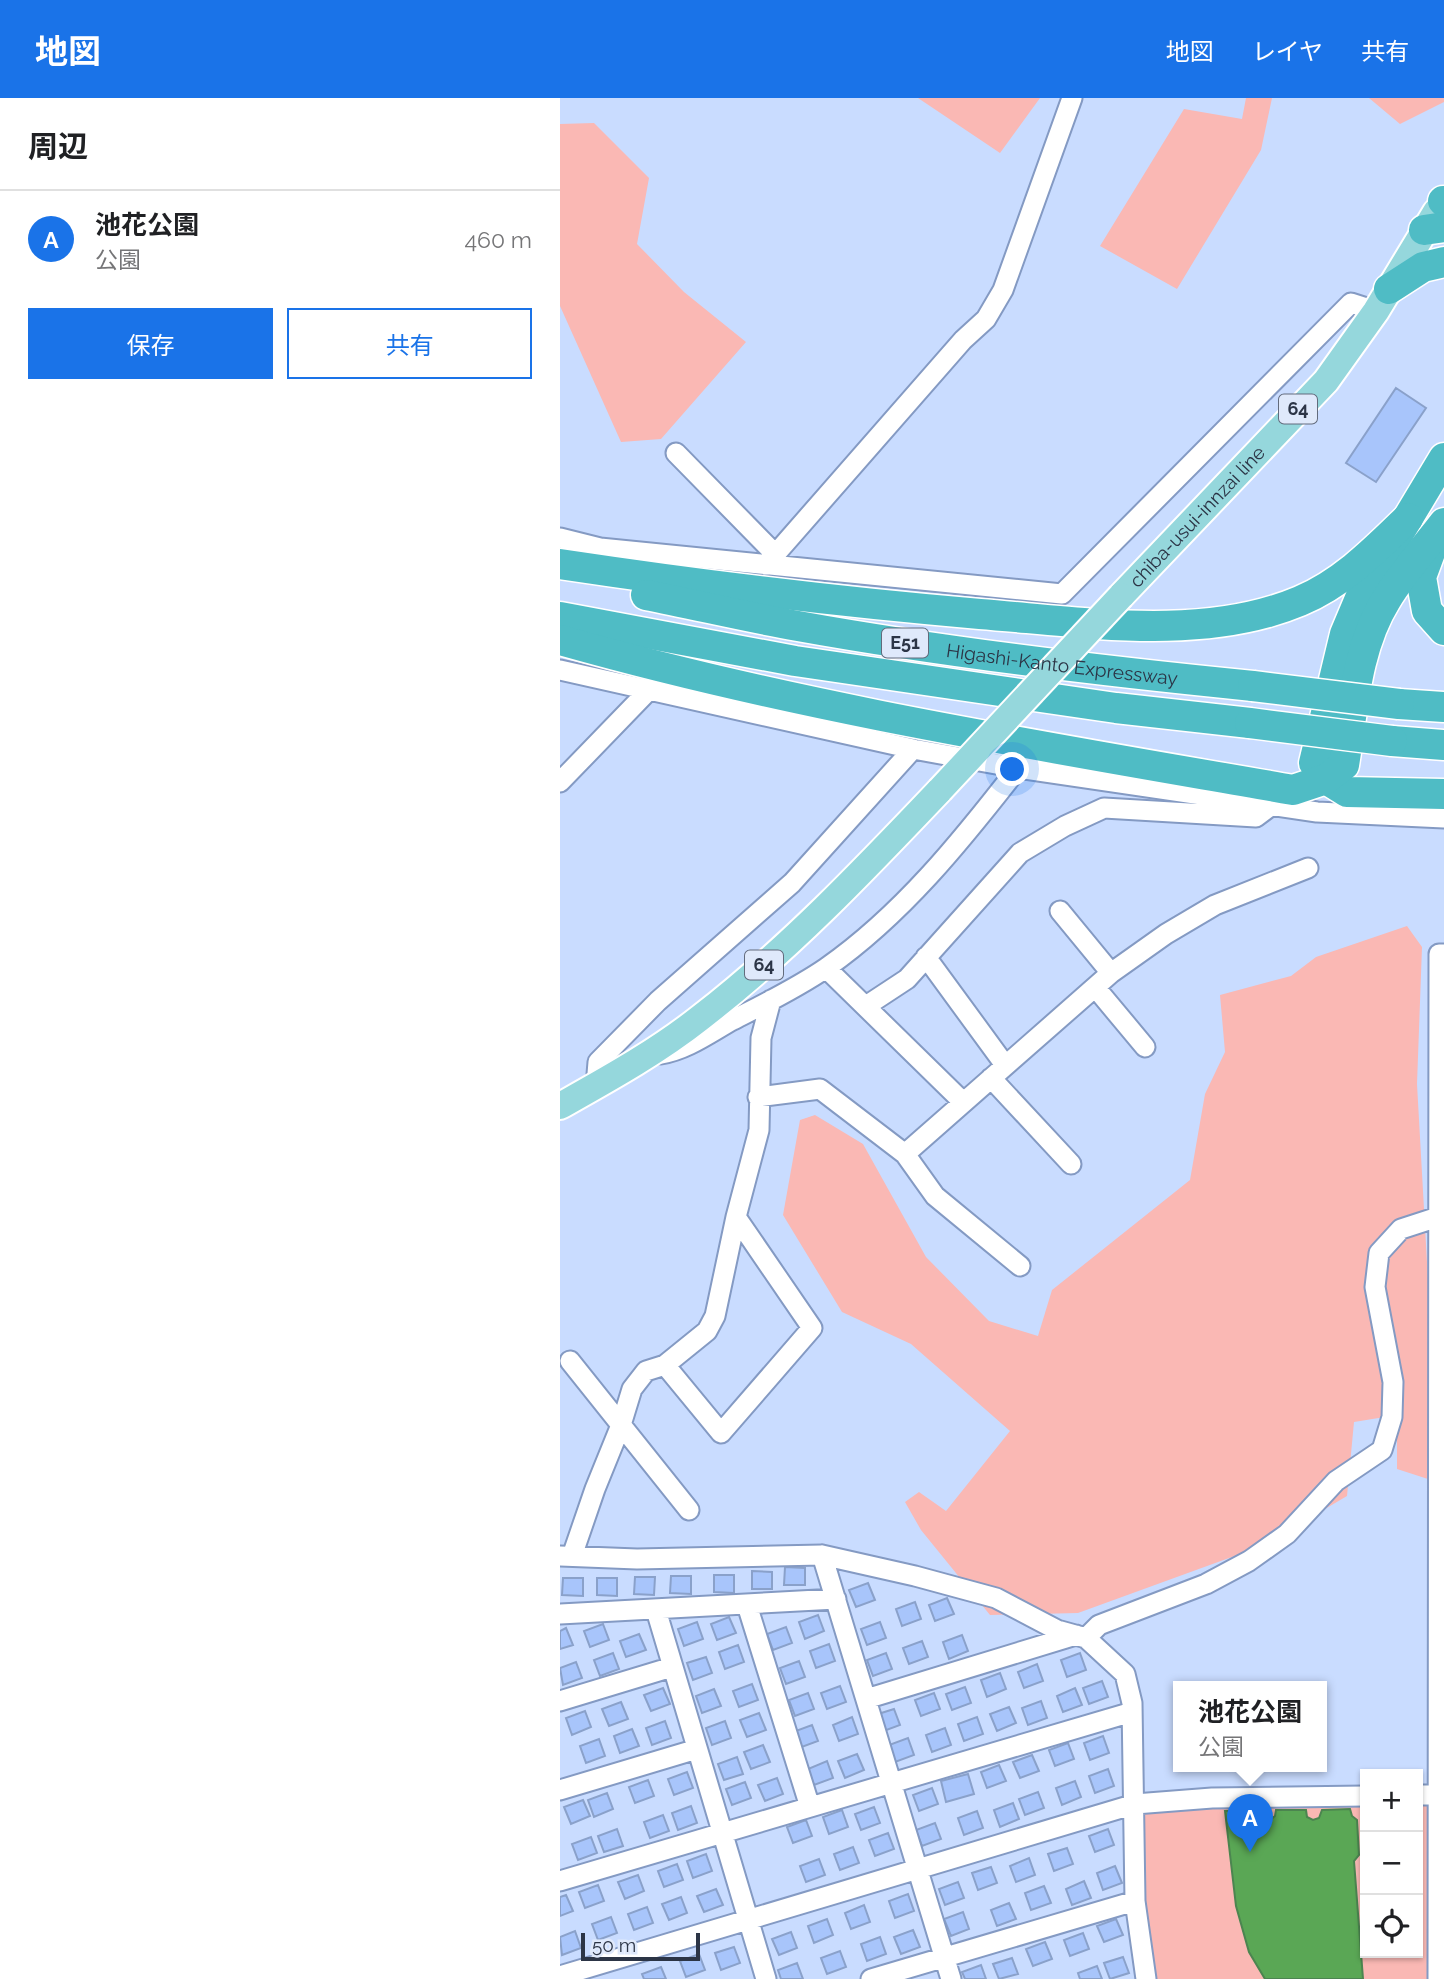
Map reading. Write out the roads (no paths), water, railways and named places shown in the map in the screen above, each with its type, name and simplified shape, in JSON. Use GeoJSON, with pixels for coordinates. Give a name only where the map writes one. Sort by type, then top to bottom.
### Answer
{"type":"FeatureCollection","features":[{"type":"Feature","properties":{"kind":"highway"},"geometry":{"type":"LineString","coordinates":[[1382,300],[1423,267],[1444,262]]}},
{"type":"Feature","properties":{"kind":"highway"},"geometry":{"type":"LineString","coordinates":[[1444,458],[1362,596],[1345,634],[1314,763],[1326,779],[1347,792],[1444,794]]}},
{"type":"Feature","properties":{"kind":"highway"},"geometry":{"type":"LineString","coordinates":[[560,564],[664,580],[874,604],[1040,619],[1159,627],[1193,626],[1266,612],[1300,601],[1359,565],[1408,518]]}},
{"type":"Feature","properties":{"kind":"highway"},"geometry":{"type":"LineString","coordinates":[[560,640],[655,667],[918,723],[1293,790],[1326,779],[1344,765],[1360,671],[1370,633],[1385,600],[1441,526]]}},
{"type":"Feature","properties":{"kind":"highway"},"geometry":{"type":"LineString","coordinates":[[1441,526],[1421,577],[1427,611],[1444,629]]}},
{"type":"Feature","properties":{"kind":"highway","name":"Higashi-Kanto Expressway"},"geometry":{"type":"LineString","coordinates":[[560,578],[797,626],[910,644],[1121,673],[1444,707]]}},
{"type":"Feature","properties":{"kind":"highway","name":"Higashi-Kanto Expressway"},"geometry":{"type":"LineString","coordinates":[[560,617],[794,661],[1116,708],[1444,745]]}},
{"type":"Feature","properties":{"kind":"main road","name":"chiba-usui-innzai line"},"geometry":{"type":"LineString","coordinates":[[645,1056],[698,1020],[755,974],[834,900],[1326,381],[1440,212]]}},
{"type":"Feature","properties":{"kind":"main road","name":"64"},"geometry":{"type":"LineString","coordinates":[[560,1106],[645,1056]]}},
{"type":"Feature","properties":{"kind":"street"},"geometry":{"type":"LineString","coordinates":[[771,559],[963,340],[986,319],[1003,290],[1072,98]]}},
{"type":"Feature","properties":{"kind":"street"},"geometry":{"type":"LineString","coordinates":[[560,538],[600,548],[771,559],[1062,594],[1351,303],[1382,300]]}},
{"type":"Feature","properties":{"kind":"street"},"geometry":{"type":"LineString","coordinates":[[676,453],[771,559]]}},
{"type":"Feature","properties":{"kind":"street"},"geometry":{"type":"LineString","coordinates":[[560,670],[913,749],[1018,768],[1317,812],[1444,818]]}},
{"type":"Feature","properties":{"kind":"street"},"geometry":{"type":"LineString","coordinates":[[560,782],[650,689]]}},
{"type":"Feature","properties":{"kind":"street"},"geometry":{"type":"LineString","coordinates":[[596,1086],[598,1062],[658,1002],[792,883],[913,749]]}},
{"type":"Feature","properties":{"kind":"street"},"geometry":{"type":"LineString","coordinates":[[645,1056],[668,1053],[692,1043],[826,968],[885,919],[932,872],[1018,768]]}},
{"type":"Feature","properties":{"kind":"street"},"geometry":{"type":"LineString","coordinates":[[866,1006],[907,979],[1020,853],[1075,821],[1104,808],[1256,817],[1272,805]]}},
{"type":"Feature","properties":{"kind":"street"},"geometry":{"type":"LineString","coordinates":[[905,1154],[1111,973],[1166,934],[1215,905],[1308,869]]}},
{"type":"Feature","properties":{"kind":"street"},"geometry":{"type":"LineString","coordinates":[[1060,911],[1111,973]]}},
{"type":"Feature","properties":{"kind":"street"},"geometry":{"type":"LineString","coordinates":[[1438,1979],[1441,1938],[1442,1649],[1442,1040],[1439,954],[1444,954]]}},
{"type":"Feature","properties":{"kind":"street"},"geometry":{"type":"LineString","coordinates":[[926,957],[998,1071],[1071,1164]]}},
{"type":"Feature","properties":{"kind":"street"},"geometry":{"type":"LineString","coordinates":[[826,968],[963,1102]]}},
{"type":"Feature","properties":{"kind":"street"},"geometry":{"type":"LineString","coordinates":[[1095,987],[1145,1048]]}},
{"type":"Feature","properties":{"kind":"street"},"geometry":{"type":"LineString","coordinates":[[771,1000],[761,1038],[759,1130],[736,1217],[715,1317],[707,1331],[665,1365],[646,1371],[632,1389],[621,1425],[566,1556],[637,1559],[822,1555],[976,1592],[1015,1606],[1058,1630],[1081,1637],[1125,1674],[1132,1712],[1135,1900],[1146,1979]]}},
{"type":"Feature","properties":{"kind":"street"},"geometry":{"type":"LineString","coordinates":[[758,1097],[820,1089],[905,1154],[935,1196],[1020,1266]]}},
{"type":"Feature","properties":{"kind":"street"},"geometry":{"type":"LineString","coordinates":[[866,1699],[1081,1637],[1100,1625],[1206,1584],[1249,1561],[1287,1534],[1336,1481],[1382,1450],[1392,1417],[1393,1382],[1375,1287],[1379,1253],[1401,1229],[1442,1215]]}},
{"type":"Feature","properties":{"kind":"street"},"geometry":{"type":"LineString","coordinates":[[665,1365],[720,1433],[812,1328],[736,1217]]}},
{"type":"Feature","properties":{"kind":"street"},"geometry":{"type":"LineString","coordinates":[[569,1361],[689,1510]]}},
{"type":"Feature","properties":{"kind":"street"},"geometry":{"type":"LineString","coordinates":[[822,1555],[951,1979]]}},
{"type":"Feature","properties":{"kind":"street"},"geometry":{"type":"LineString","coordinates":[[560,1614],[836,1599]]}},
{"type":"Feature","properties":{"kind":"street"},"geometry":{"type":"LineString","coordinates":[[747,1605],[810,1807]]}},
{"type":"Feature","properties":{"kind":"street"},"geometry":{"type":"LineString","coordinates":[[656,1610],[766,1979]]}},
{"type":"Feature","properties":{"kind":"street"},"geometry":{"type":"LineString","coordinates":[[560,1700],[672,1667]]}},
{"type":"Feature","properties":{"kind":"street"},"geometry":{"type":"LineString","coordinates":[[560,1881],[1132,1712]]}},
{"type":"Feature","properties":{"kind":"street"},"geometry":{"type":"LineString","coordinates":[[560,1790],[697,1749]]}},
{"type":"Feature","properties":{"kind":"street"},"geometry":{"type":"LineString","coordinates":[[1423,1795],[1441,1794]]}},
{"type":"Feature","properties":{"kind":"street"},"geometry":{"type":"LineString","coordinates":[[560,1976],[1135,1804],[1212,1798],[1360,1796]]}},
{"type":"Feature","properties":{"kind":"street"},"geometry":{"type":"LineString","coordinates":[[871,1979],[1135,1900]]}},
{"type":"Feature","properties":{"kind":"place","name":"池花公園"},"geometry":{"type":"Point","coordinates":[1250,1852]}}]}
